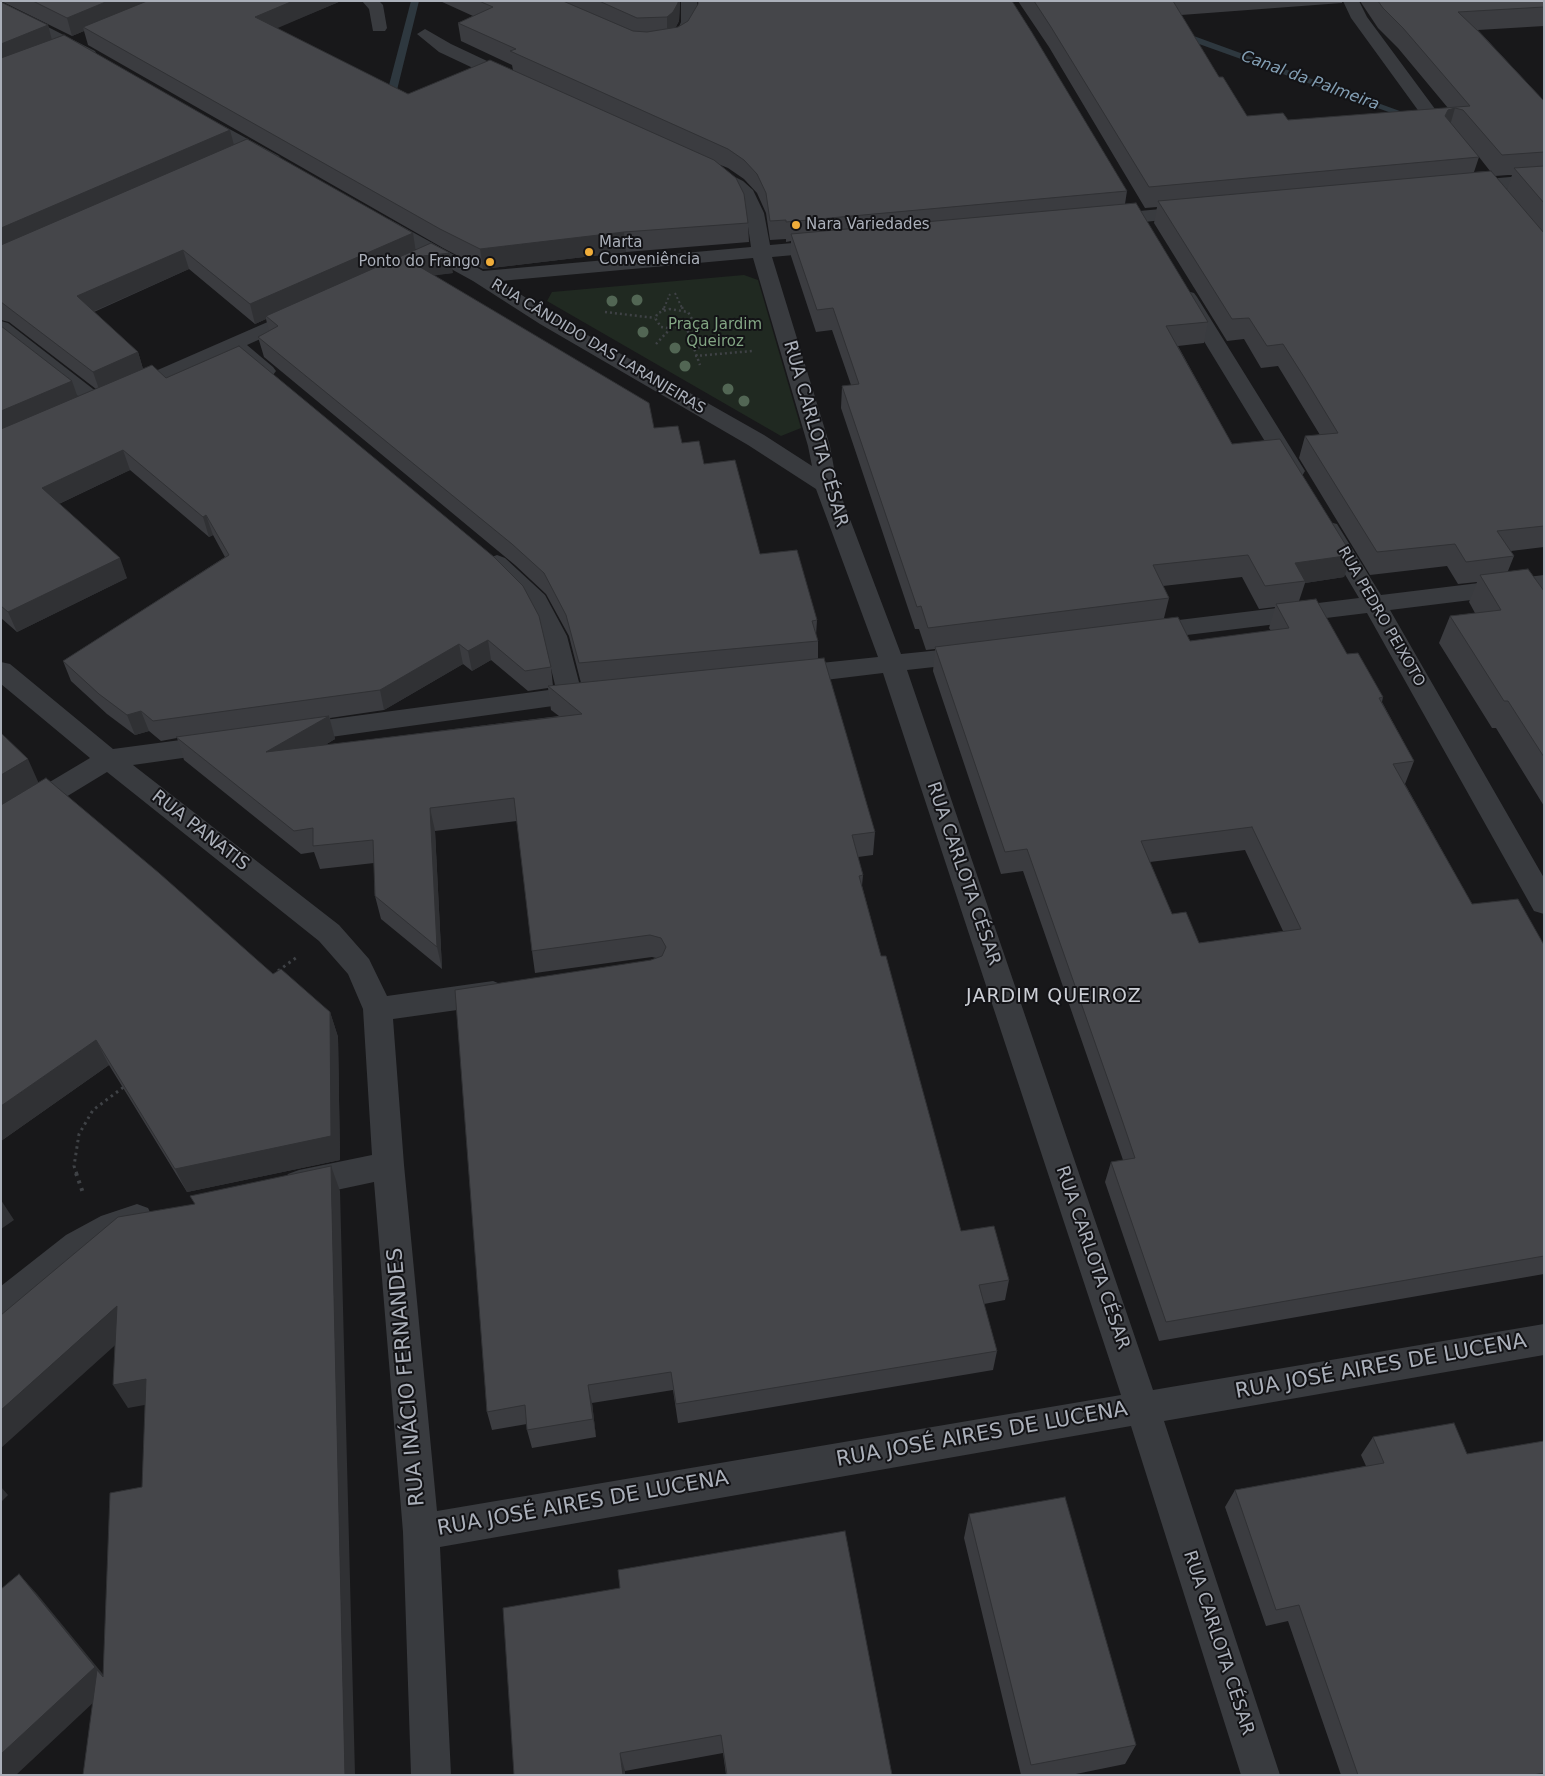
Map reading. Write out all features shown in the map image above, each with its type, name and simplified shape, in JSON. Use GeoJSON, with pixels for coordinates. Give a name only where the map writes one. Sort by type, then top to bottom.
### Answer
{"type":"FeatureCollection","features":[{"type":"Feature","properties":{"kind":"street"},"geometry":{"type":"LineString","coordinates":[[370,1],[377,8],[379,28]]}},
{"type":"Feature","properties":{"kind":"street"},"geometry":{"type":"LineString","coordinates":[[648,44],[672,41],[682,36],[689,22],[689,1]]}},
{"type":"Feature","properties":{"kind":"street"},"geometry":{"type":"LineString","coordinates":[[1352,1],[1359,18],[1426,109]]}},
{"type":"Feature","properties":{"kind":"street"},"geometry":{"type":"LineString","coordinates":[[1,8],[63,48],[106,65]]}},
{"type":"Feature","properties":{"kind":"street"},"geometry":{"type":"LineString","coordinates":[[425,34],[444,48],[527,86]]}},
{"type":"Feature","properties":{"kind":"street"},"geometry":{"type":"LineString","coordinates":[[63,48],[90,38]]}},
{"type":"Feature","properties":{"kind":"street"},"geometry":{"type":"LineString","coordinates":[[184,109],[286,167]]}},
{"type":"Feature","properties":{"kind":"street"},"geometry":{"type":"LineString","coordinates":[[236,157],[254,149]]}},
{"type":"Feature","properties":{"kind":"street","name":"RUA CARLOTA CÉSAR"},"geometry":{"type":"LineString","coordinates":[[697,164],[721,174],[738,185],[746,194],[755,213],[761,252],[819,446],[826,485],[893,665],[1142,1407],[1261,1775]]}},
{"type":"Feature","properties":{"kind":"street"},"geometry":{"type":"LineString","coordinates":[[1450,188],[1544,179]]}},
{"type":"Feature","properties":{"kind":"street"},"geometry":{"type":"LineString","coordinates":[[1089,222],[1207,211]]}},
{"type":"Feature","properties":{"kind":"street","name":"RUA CÂNDIDO DAS LARANJEIRAS"},"geometry":{"type":"LineString","coordinates":[[368,215],[427,258],[480,277],[547,320],[756,440],[826,485]]}},
{"type":"Feature","properties":{"kind":"street"},"geometry":{"type":"LineString","coordinates":[[480,277],[840,245]]}},
{"type":"Feature","properties":{"kind":"street"},"geometry":{"type":"LineString","coordinates":[[1174,276],[1302,486]]}},
{"type":"Feature","properties":{"kind":"street"},"geometry":{"type":"LineString","coordinates":[[1,327],[22,342],[90,406],[321,304]]}},
{"type":"Feature","properties":{"kind":"street"},"geometry":{"type":"LineString","coordinates":[[1,350],[22,342]]}},
{"type":"Feature","properties":{"kind":"street"},"geometry":{"type":"LineString","coordinates":[[233,344],[279,382]]}},
{"type":"Feature","properties":{"kind":"street","name":"RUA PEDRO PEIXOTO"},"geometry":{"type":"LineString","coordinates":[[1318,511],[1374,603],[1544,903]]}},
{"type":"Feature","properties":{"kind":"street"},"geometry":{"type":"LineString","coordinates":[[483,552],[536,601],[555,636],[570,696]]}},
{"type":"Feature","properties":{"kind":"street"},"geometry":{"type":"LineString","coordinates":[[1119,636],[1544,583]]}},
{"type":"Feature","properties":{"kind":"street"},"geometry":{"type":"LineString","coordinates":[[766,677],[893,665],[991,652]]}},
{"type":"Feature","properties":{"kind":"street","name":"RUA PANATIS"},"geometry":{"type":"LineString","coordinates":[[1,670],[108,759],[329,932],[359,967],[378,1010]]}},
{"type":"Feature","properties":{"kind":"street"},"geometry":{"type":"LineString","coordinates":[[275,736],[609,692]]}},
{"type":"Feature","properties":{"kind":"street"},"geometry":{"type":"LineString","coordinates":[[1,824],[108,759],[236,741]]}},
{"type":"Feature","properties":{"kind":"street"},"geometry":{"type":"LineString","coordinates":[[378,1010],[515,990]]}},
{"type":"Feature","properties":{"kind":"street","name":"RUA INÁCIO FERNANDES"},"geometry":{"type":"LineString","coordinates":[[378,1010],[388,1165],[421,1532],[431,1775]]}},
{"type":"Feature","properties":{"kind":"street"},"geometry":{"type":"LineString","coordinates":[[272,1190],[388,1165]]}},
{"type":"Feature","properties":{"kind":"street"},"geometry":{"type":"LineString","coordinates":[[1,1306],[77,1245],[96,1234],[127,1220],[166,1212]]}},
{"type":"Feature","properties":{"kind":"street","name":"RUA JOSÉ AIRES DE LUCENA"},"geometry":{"type":"LineString","coordinates":[[421,1532],[1544,1339]]}},
{"type":"Feature","properties":{"kind":"path"},"geometry":{"type":"LineString","coordinates":[[655,318],[663,310],[673,287],[683,310]]}},
{"type":"Feature","properties":{"kind":"path"},"geometry":{"type":"LineString","coordinates":[[655,318],[661,327],[680,328],[686,326],[692,319],[688,312],[683,310],[663,310]]}},
{"type":"Feature","properties":{"kind":"path"},"geometry":{"type":"LineString","coordinates":[[599,311],[655,318]]}},
{"type":"Feature","properties":{"kind":"path"},"geometry":{"type":"LineString","coordinates":[[693,348],[703,347]]}},
{"type":"Feature","properties":{"kind":"path"},"geometry":{"type":"LineString","coordinates":[[695,356],[789,347]]}},
{"type":"Feature","properties":{"kind":"path"},"geometry":{"type":"LineString","coordinates":[[274,974],[329,932]]}},
{"type":"Feature","properties":{"kind":"path"},"geometry":{"type":"LineString","coordinates":[[96,1234],[74,1166],[79,1134],[93,1110],[132,1080]]}},
{"type":"Feature","properties":{"kind":"green space","name":"Praça Jardim Queiroz"},"geometry":{"type":"Polygon","coordinates":[[[744,275],[758,280],[801,428],[781,436],[547,301],[552,292],[744,275]]]}},
{"type":"Feature","properties":{"kind":"building"},"geometry":{"type":"Polygon","coordinates":[[[33,1],[108,1],[67,18],[33,1]]]}},
{"type":"Feature","properties":{"kind":"building"},"geometry":{"type":"Polygon","coordinates":[[[147,1],[293,1],[255,17],[408,94],[490,60],[714,160],[736,178],[744,194],[748,223],[624,232],[480,249],[440,229],[83,27],[147,1]]]}},
{"type":"Feature","properties":{"kind":"building"},"geometry":{"type":"Polygon","coordinates":[[[479,1],[563,1],[633,31],[647,32],[678,27],[688,21],[698,1],[1012,1],[1127,191],[786,222],[786,220],[770,221],[766,193],[757,174],[744,160],[728,149],[510,51],[516,49],[458,23],[493,7],[479,1]]]}},
{"type":"Feature","properties":{"kind":"building"},"geometry":{"type":"Polygon","coordinates":[[[599,1],[678,1],[678,3],[673,12],[667,17],[637,18],[599,1]]]}},
{"type":"Feature","properties":{"kind":"building"},"geometry":{"type":"Polygon","coordinates":[[[1034,1],[1173,1],[1219,77],[1223,77],[1247,116],[1283,113],[1288,120],[1470,106],[1378,1],[1544,1],[1544,7],[1458,12],[1544,101],[1544,152],[1502,155],[1463,110],[1455,108],[1448,110],[1445,116],[1479,157],[1149,187],[1034,1]]]}},
{"type":"Feature","properties":{"kind":"building"},"geometry":{"type":"Polygon","coordinates":[[[1,2],[48,25],[1,44],[1,2]]]}},
{"type":"Feature","properties":{"kind":"building"},"geometry":{"type":"Polygon","coordinates":[[[64,35],[230,130],[1,228],[1,58],[64,35]]]}},
{"type":"Feature","properties":{"kind":"building"},"geometry":{"type":"Polygon","coordinates":[[[247,139],[413,233],[250,304],[183,250],[77,296],[138,352],[93,372],[1,302],[1,245],[247,139]]]}},
{"type":"Feature","properties":{"kind":"building"},"geometry":{"type":"Polygon","coordinates":[[[1544,166],[1544,203],[1514,168],[1544,166]]]}},
{"type":"Feature","properties":{"kind":"building"},"geometry":{"type":"Polygon","coordinates":[[[1491,171],[1544,233],[1544,526],[1497,531],[1514,556],[1466,562],[1455,544],[1377,552],[1305,436],[1338,433],[1304,377],[1283,344],[1267,346],[1249,318],[1232,319],[1158,201],[1491,171]]]}},
{"type":"Feature","properties":{"kind":"building"},"geometry":{"type":"Polygon","coordinates":[[[1136,203],[1208,322],[1166,326],[1232,444],[1280,439],[1352,555],[1295,563],[1305,581],[1265,586],[1248,555],[1153,565],[1169,598],[928,628],[921,606],[917,607],[842,386],[859,384],[833,308],[817,310],[791,234],[1136,203]]]}},
{"type":"Feature","properties":{"kind":"building"},"geometry":{"type":"Polygon","coordinates":[[[431,243],[450,253],[405,258],[649,403],[654,428],[678,426],[682,443],[699,441],[704,464],[735,460],[760,554],[797,550],[817,620],[812,621],[818,641],[579,663],[566,615],[544,573],[512,544],[258,337],[278,326],[266,316],[431,243]]]}},
{"type":"Feature","properties":{"kind":"building"},"geometry":{"type":"Polygon","coordinates":[[[1,326],[72,381],[1,411],[1,326]]]}},
{"type":"Feature","properties":{"kind":"building"},"geometry":{"type":"Polygon","coordinates":[[[239,346],[494,557],[523,586],[539,616],[551,667],[525,671],[488,640],[468,651],[459,644],[380,690],[153,721],[141,711],[127,715],[99,694],[63,661],[229,555],[206,515],[203,517],[123,450],[42,488],[120,558],[8,612],[1,606],[1,429],[152,365],[166,378],[239,346]]]}},
{"type":"Feature","properties":{"kind":"building"},"geometry":{"type":"Polygon","coordinates":[[[1528,569],[1544,591],[1544,757],[1508,701],[1504,701],[1450,616],[1501,610],[1480,575],[1528,569]]]}},
{"type":"Feature","properties":{"kind":"building"},"geometry":{"type":"Polygon","coordinates":[[[1316,599],[1347,654],[1358,653],[1383,697],[1379,698],[1414,761],[1393,764],[1472,904],[1518,899],[1544,945],[1544,1256],[1166,1322],[1111,1162],[1135,1158],[1120,1114],[1027,849],[1005,852],[935,647],[1178,617],[1190,641],[1289,628],[1276,604],[1316,599]],[[1252,827],[1141,841],[1172,914],[1186,912],[1199,943],[1301,929],[1252,827]]]}},
{"type":"Feature","properties":{"kind":"building"},"geometry":{"type":"Polygon","coordinates":[[[824,658],[875,832],[852,835],[863,875],[859,876],[881,956],[886,956],[961,1231],[994,1226],[1009,1280],[979,1285],[997,1351],[676,1404],[671,1372],[588,1385],[593,1419],[527,1430],[525,1405],[487,1412],[455,990],[651,960],[662,956],[666,947],[661,938],[650,935],[532,951],[514,798],[430,808],[437,947],[375,896],[373,840],[313,846],[313,828],[294,831],[176,737],[329,716],[266,752],[582,714],[548,686],[824,658]]]}},
{"type":"Feature","properties":{"kind":"building"},"geometry":{"type":"Polygon","coordinates":[[[1,733],[28,759],[1,775],[1,733]]]}},
{"type":"Feature","properties":{"kind":"building"},"geometry":{"type":"Polygon","coordinates":[[[46,778],[159,873],[273,974],[281,969],[330,1012],[331,1136],[175,1169],[96,1040],[1,1106],[1,805],[46,778]]]}},
{"type":"Feature","properties":{"kind":"building"},"geometry":{"type":"Polygon","coordinates":[[[331,1166],[345,1775],[83,1775],[97,1670],[103,1677],[110,1493],[142,1487],[146,1379],[113,1385],[117,1306],[1,1410],[1,1315],[118,1217],[195,1204],[190,1196],[331,1166]]]}},
{"type":"Feature","properties":{"kind":"building"},"geometry":{"type":"Polygon","coordinates":[[[1454,1423],[1467,1454],[1544,1441],[1544,1773],[1533,1775],[1358,1775],[1299,1605],[1276,1610],[1235,1490],[1384,1463],[1373,1437],[1454,1423]]]}},
{"type":"Feature","properties":{"kind":"building"},"geometry":{"type":"Polygon","coordinates":[[[1065,1497],[1136,1745],[1031,1765],[969,1514],[1065,1497]]]}},
{"type":"Feature","properties":{"kind":"building"},"geometry":{"type":"Polygon","coordinates":[[[845,1531],[892,1775],[727,1775],[721,1735],[620,1753],[623,1775],[514,1775],[503,1608],[620,1588],[618,1570],[845,1531]]]}},
{"type":"Feature","properties":{"kind":"building"},"geometry":{"type":"Polygon","coordinates":[[[19,1574],[95,1667],[1,1754],[1,1589],[19,1574]]]}},
{"type":"Feature","properties":{"kind":"waterway"},"geometry":{"type":"LineString","coordinates":[[377,98],[392,90],[415,1]]}},
{"type":"Feature","properties":{"kind":"waterway","name":"Canal da Palmeira"},"geometry":{"type":"LineString","coordinates":[[1177,33],[1414,118]]}},
{"type":"Feature","properties":{"kind":"place","name":"Nara Variedades"},"geometry":{"type":"Point","coordinates":[796,225]}},
{"type":"Feature","properties":{"kind":"place","name":"Marta Conveniência"},"geometry":{"type":"Point","coordinates":[589,252]}},
{"type":"Feature","properties":{"kind":"place","name":"Ponto do Frango"},"geometry":{"type":"Point","coordinates":[490,262]}},
{"type":"Feature","properties":{"kind":"district","name":"JARDIM QUEIROZ"},"geometry":{"type":"Point","coordinates":[1054,997]}}]}
